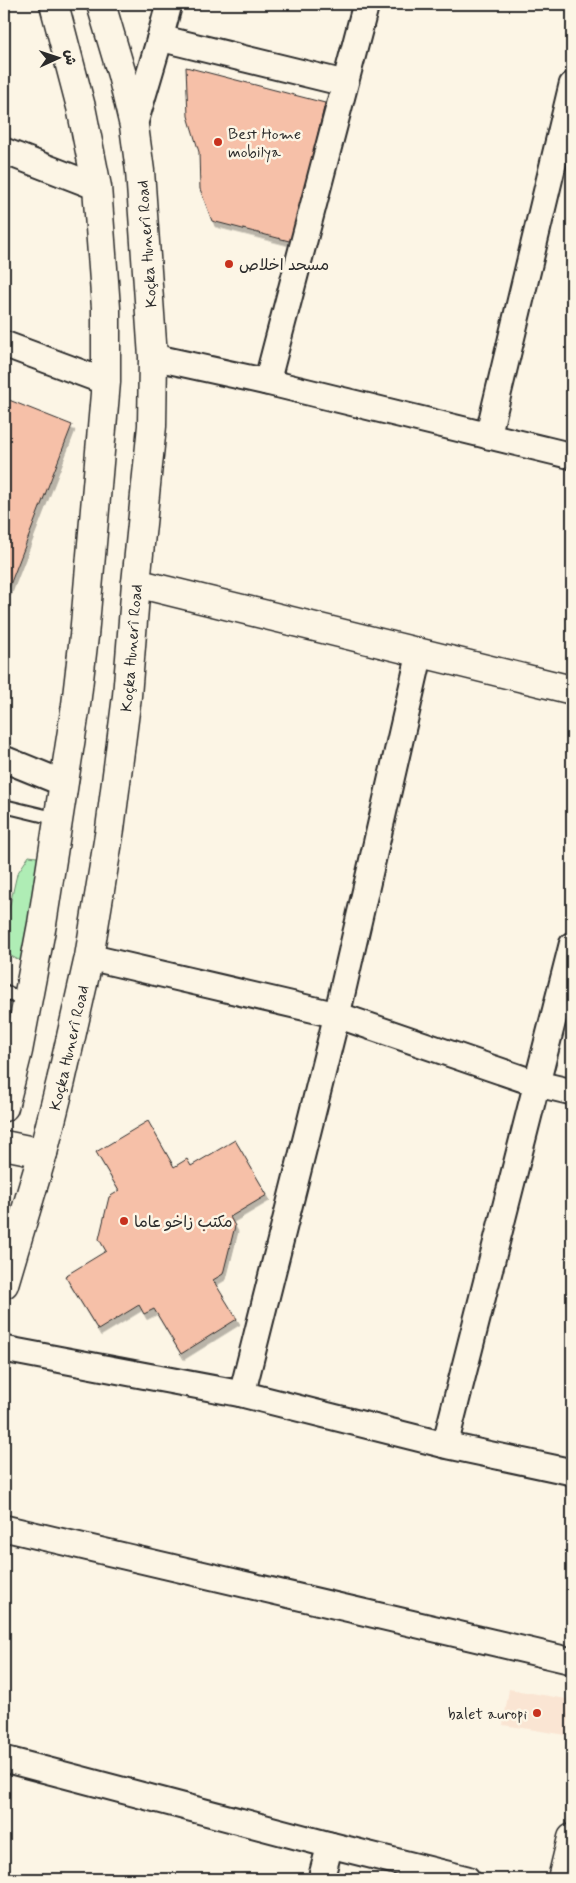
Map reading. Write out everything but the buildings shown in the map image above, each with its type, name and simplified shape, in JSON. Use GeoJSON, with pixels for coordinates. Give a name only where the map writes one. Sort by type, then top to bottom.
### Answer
{"type":"FeatureCollection","features":[{"type":"Feature","properties":{"kind":"main road"},"geometry":{"type":"LineString","coordinates":[[4,1107],[11,1048],[28,1003],[76,705],[84,636],[106,382],[106,308],[97,187],[81,107],[54,4]]}},
{"type":"Feature","properties":{"kind":"main road","name":"Koçka Hunerî Road"},"geometry":{"type":"LineString","coordinates":[[4,1284],[43,1153],[89,957],[110,829],[127,696],[152,426],[153,357],[140,170],[134,126],[120,66],[100,4]]}},
{"type":"Feature","properties":{"kind":"main road"},"geometry":{"type":"LineString","coordinates":[[136,583],[572,690]]}},
{"type":"Feature","properties":{"kind":"main road"},"geometry":{"type":"LineString","coordinates":[[4,1145],[43,1153]]}},
{"type":"Feature","properties":{"kind":"main road"},"geometry":{"type":"LineString","coordinates":[[562,1879],[572,1838]]}},
{"type":"Feature","properties":{"kind":"street"},"geometry":{"type":"LineString","coordinates":[[134,126],[169,4]]}},
{"type":"Feature","properties":{"kind":"street"},"geometry":{"type":"LineString","coordinates":[[268,382],[366,4]]}},
{"type":"Feature","properties":{"kind":"street"},"geometry":{"type":"LineString","coordinates":[[160,38],[344,83]]}},
{"type":"Feature","properties":{"kind":"street"},"geometry":{"type":"LineString","coordinates":[[488,436],[572,85]]}},
{"type":"Feature","properties":{"kind":"street"},"geometry":{"type":"LineString","coordinates":[[4,151],[97,187]]}},
{"type":"Feature","properties":{"kind":"street"},"geometry":{"type":"LineString","coordinates":[[4,344],[106,382]]}},
{"type":"Feature","properties":{"kind":"street"},"geometry":{"type":"LineString","coordinates":[[153,357],[268,382],[572,456]]}},
{"type":"Feature","properties":{"kind":"street"},"geometry":{"type":"LineString","coordinates":[[242,1394],[336,1015],[420,653]]}},
{"type":"Feature","properties":{"kind":"street"},"geometry":{"type":"LineString","coordinates":[[4,759],[63,783]]}},
{"type":"Feature","properties":{"kind":"street"},"geometry":{"type":"LineString","coordinates":[[444,1444],[538,1084],[572,945]]}},
{"type":"Feature","properties":{"kind":"street"},"geometry":{"type":"LineString","coordinates":[[89,957],[336,1015],[538,1084],[572,1092]]}},
{"type":"Feature","properties":{"kind":"street"},"geometry":{"type":"LineString","coordinates":[[4,1349],[242,1394],[444,1444],[572,1472]]}},
{"type":"Feature","properties":{"kind":"street"},"geometry":{"type":"LineString","coordinates":[[4,1528],[572,1661]]}},
{"type":"Feature","properties":{"kind":"street"},"geometry":{"type":"LineString","coordinates":[[4,1759],[467,1879]]}},
{"type":"Feature","properties":{"kind":"street"},"geometry":{"type":"LineString","coordinates":[[321,1879],[330,1845]]}},
{"type":"Feature","properties":{"kind":"lane"},"geometry":{"type":"LineString","coordinates":[[4,806],[58,819]]}},
{"type":"Feature","properties":{"kind":"lane"},"geometry":{"type":"LineString","coordinates":[[4,991],[28,1003]]}},
{"type":"Feature","properties":{"kind":"shaded area","name":"balet auropi"},"geometry":{"type":"Polygon","coordinates":[[[509,1689],[572,1700],[566,1735],[503,1725],[509,1689]]]}},
{"type":"Feature","properties":{"kind":"green space"},"geometry":{"type":"Polygon","coordinates":[[[29,856],[52,859],[28,965],[11,956],[4,947],[4,931],[17,874],[29,856]]]}},
{"type":"Feature","properties":{"kind":"place","name":"Best Home mobilya"},"geometry":{"type":"Point","coordinates":[218,142]}},
{"type":"Feature","properties":{"kind":"place","name":"مسحد اخلاص"},"geometry":{"type":"Point","coordinates":[229,264]}},
{"type":"Feature","properties":{"kind":"place","name":"مكتب زاخو عاما"},"geometry":{"type":"Point","coordinates":[124,1221]}},
{"type":"Feature","properties":{"kind":"place","name":"balet auropi"},"geometry":{"type":"Point","coordinates":[537,1713]}}]}
